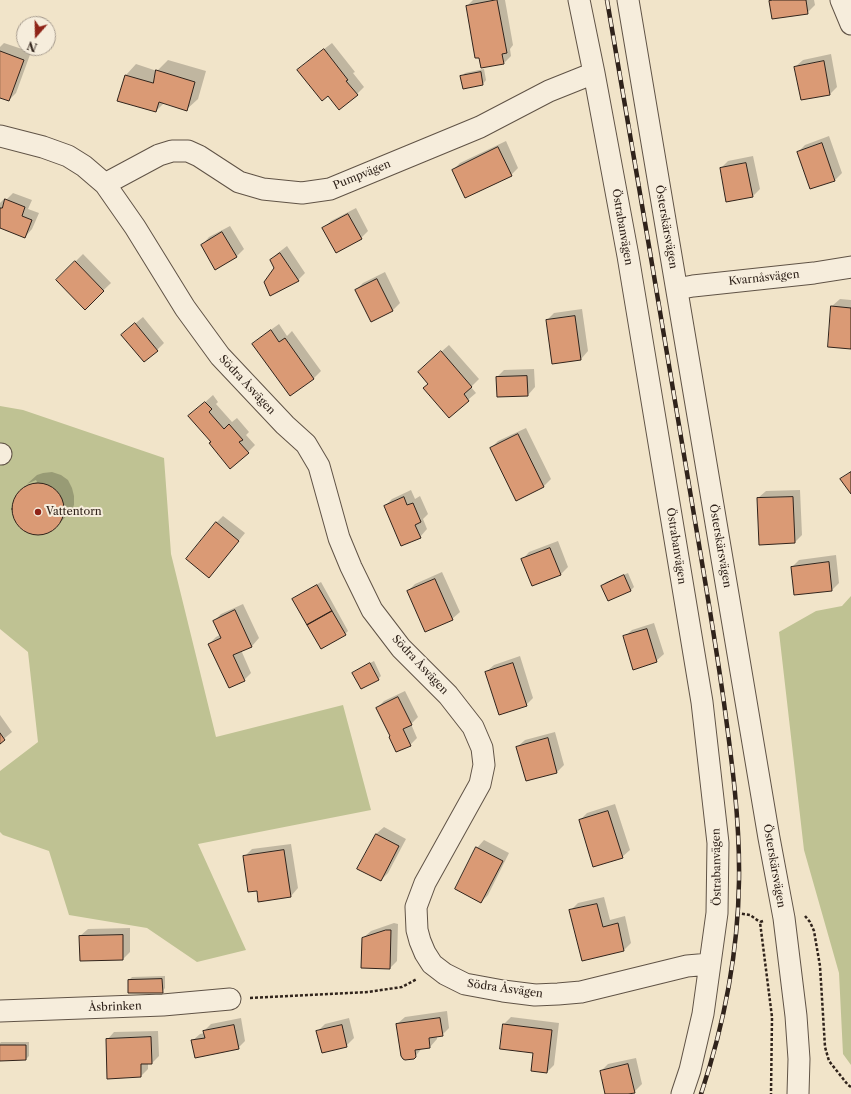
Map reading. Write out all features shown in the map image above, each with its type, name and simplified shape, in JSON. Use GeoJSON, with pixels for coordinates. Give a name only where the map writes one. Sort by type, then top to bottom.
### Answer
{"type":"FeatureCollection","features":[{"type":"Feature","properties":{"kind":"street","name":"Östrabanvägen"},"geometry":{"type":"LineString","coordinates":[[579,0],[628,256],[703,709],[718,843],[717,913],[703,1014],[690,1070],[682,1094]]}},
{"type":"Feature","properties":{"kind":"street","name":"Österskärsvägen"},"geometry":{"type":"LineString","coordinates":[[628,0],[766,822],[784,918],[796,1016],[799,1058],[798,1094]]}},
{"type":"Feature","properties":{"kind":"street"},"geometry":{"type":"LineString","coordinates":[[841,0],[851,24]]}},
{"type":"Feature","properties":{"kind":"street","name":"Pumpvägen"},"geometry":{"type":"LineString","coordinates":[[105,184],[159,155],[172,151],[188,151],[199,156],[239,182],[263,189],[302,193],[330,189],[480,127],[549,90],[594,73]]}},
{"type":"Feature","properties":{"kind":"street","name":"Södra Åsvägen"},"geometry":{"type":"LineString","coordinates":[[0,136],[68,156],[84,166],[105,184],[135,227],[185,308],[220,356],[285,425],[306,444],[320,466],[339,538],[372,610],[401,648],[448,695],[473,727],[482,748],[484,765],[480,784],[425,883],[416,907],[417,930],[420,941],[432,964],[445,974],[465,984],[536,995],[581,992],[687,966],[710,964]]}},
{"type":"Feature","properties":{"kind":"street","name":"Kvarnåsvägen"},"geometry":{"type":"LineString","coordinates":[[677,289],[814,273],[851,267]]}},
{"type":"Feature","properties":{"kind":"street","name":"Åsbrinken"},"geometry":{"type":"LineString","coordinates":[[0,1011],[163,1005],[230,999]]}},
{"type":"Feature","properties":{"kind":"path"},"geometry":{"type":"LineString","coordinates":[[771,1094],[772,1017],[760,922],[802,915],[810,922],[814,931],[820,966],[825,1047],[829,1061],[851,1087]]}},
{"type":"Feature","properties":{"kind":"path"},"geometry":{"type":"LineString","coordinates":[[230,999],[368,992],[402,988],[423,975],[432,964]]}},
{"type":"Feature","properties":{"kind":"green space"},"geometry":{"type":"Polygon","coordinates":[[[0,406],[23,410],[164,458],[171,554],[216,737],[343,705],[371,810],[198,844],[246,950],[197,962],[147,928],[69,915],[49,851],[3,835],[0,832],[0,771],[38,742],[28,652],[0,629],[0,406]]]}},
{"type":"Feature","properties":{"kind":"green space"},"geometry":{"type":"Polygon","coordinates":[[[851,596],[851,1065],[843,1054],[839,973],[804,850],[779,632],[816,611],[842,606],[851,596]]]}},
{"type":"Feature","properties":{"kind":"building"},"geometry":{"type":"Polygon","coordinates":[[[497,0],[507,53],[502,54],[504,64],[481,68],[479,58],[475,58],[466,6],[497,0]]]}},
{"type":"Feature","properties":{"kind":"building"},"geometry":{"type":"Polygon","coordinates":[[[806,0],[808,14],[772,19],[769,1],[806,0]]]}},
{"type":"Feature","properties":{"kind":"building"},"geometry":{"type":"Polygon","coordinates":[[[324,49],[348,80],[346,81],[358,95],[339,110],[328,96],[322,101],[297,70],[324,49]]]}},
{"type":"Feature","properties":{"kind":"building"},"geometry":{"type":"Polygon","coordinates":[[[0,51],[24,60],[9,101],[0,98],[0,51]]]}},
{"type":"Feature","properties":{"kind":"building"},"geometry":{"type":"Polygon","coordinates":[[[824,61],[830,95],[801,100],[794,67],[824,61]]]}},
{"type":"Feature","properties":{"kind":"building"},"geometry":{"type":"Polygon","coordinates":[[[156,70],[195,82],[187,111],[159,102],[156,112],[117,101],[125,75],[153,83],[156,70]]]}},
{"type":"Feature","properties":{"kind":"building"},"geometry":{"type":"Polygon","coordinates":[[[481,72],[483,85],[463,89],[460,76],[481,72]]]}},
{"type":"Feature","properties":{"kind":"building"},"geometry":{"type":"Polygon","coordinates":[[[822,143],[835,181],[810,189],[797,152],[822,143]]]}},
{"type":"Feature","properties":{"kind":"building"},"geometry":{"type":"Polygon","coordinates":[[[498,147],[512,176],[465,198],[452,170],[498,147]]]}},
{"type":"Feature","properties":{"kind":"building"},"geometry":{"type":"Polygon","coordinates":[[[746,163],[753,197],[726,202],[720,168],[746,163]]]}},
{"type":"Feature","properties":{"kind":"building"},"geometry":{"type":"Polygon","coordinates":[[[5,199],[25,207],[22,216],[32,220],[25,238],[0,228],[0,208],[2,208],[5,199]]]}},
{"type":"Feature","properties":{"kind":"building"},"geometry":{"type":"Polygon","coordinates":[[[348,214],[362,239],[336,253],[322,228],[348,214]]]}},
{"type":"Feature","properties":{"kind":"building"},"geometry":{"type":"Polygon","coordinates":[[[222,232],[237,257],[215,270],[201,245],[222,232]]]}},
{"type":"Feature","properties":{"kind":"building"},"geometry":{"type":"Polygon","coordinates":[[[280,253],[299,281],[270,296],[264,282],[274,268],[270,260],[280,253]]]}},
{"type":"Feature","properties":{"kind":"building"},"geometry":{"type":"Polygon","coordinates":[[[75,261],[104,291],[85,310],[56,280],[75,261]]]}},
{"type":"Feature","properties":{"kind":"building"},"geometry":{"type":"Polygon","coordinates":[[[377,279],[393,311],[371,322],[355,290],[377,279]]]}},
{"type":"Feature","properties":{"kind":"building"},"geometry":{"type":"Polygon","coordinates":[[[831,306],[851,308],[851,349],[828,347],[831,306]]]}},
{"type":"Feature","properties":{"kind":"building"},"geometry":{"type":"Polygon","coordinates":[[[575,316],[581,360],[552,364],[546,320],[575,316]]]}},
{"type":"Feature","properties":{"kind":"building"},"geometry":{"type":"Polygon","coordinates":[[[135,323],[158,351],[144,362],[121,335],[135,323]]]}},
{"type":"Feature","properties":{"kind":"building"},"geometry":{"type":"Polygon","coordinates":[[[271,330],[279,342],[285,338],[314,379],[290,396],[252,344],[271,330]]]}},
{"type":"Feature","properties":{"kind":"building"},"geometry":{"type":"Polygon","coordinates":[[[441,351],[472,387],[464,394],[469,401],[449,418],[423,388],[428,384],[418,372],[441,351]]]}},
{"type":"Feature","properties":{"kind":"building"},"geometry":{"type":"Polygon","coordinates":[[[527,376],[528,396],[497,397],[496,377],[527,376]]]}},
{"type":"Feature","properties":{"kind":"building"},"geometry":{"type":"Polygon","coordinates":[[[205,402],[212,409],[209,412],[224,429],[229,424],[243,440],[239,442],[249,453],[230,469],[209,443],[211,442],[188,416],[205,402]]]}},
{"type":"Feature","properties":{"kind":"building"},"geometry":{"type":"Polygon","coordinates":[[[518,434],[544,487],[516,501],[490,448],[518,434]]]}},
{"type":"Feature","properties":{"kind":"building"},"geometry":{"type":"Polygon","coordinates":[[[851,472],[851,494],[840,479],[851,472]]]}},
{"type":"Feature","properties":{"kind":"building","name":"Vattentorn"},"geometry":{"type":"Polygon","coordinates":[[[33,483],[43,483],[53,487],[60,494],[64,504],[64,514],[60,524],[53,531],[43,535],[33,535],[23,531],[16,524],[12,514],[12,504],[16,494],[23,487],[33,483]]]}},
{"type":"Feature","properties":{"kind":"building"},"geometry":{"type":"Polygon","coordinates":[[[404,497],[407,505],[413,503],[421,522],[415,525],[421,538],[401,546],[384,506],[404,497]]]}},
{"type":"Feature","properties":{"kind":"building"},"geometry":{"type":"Polygon","coordinates":[[[793,497],[795,543],[759,545],[757,498],[793,497]]]}},
{"type":"Feature","properties":{"kind":"building"},"geometry":{"type":"Polygon","coordinates":[[[216,522],[239,541],[209,578],[186,559],[216,522]]]}},
{"type":"Feature","properties":{"kind":"building"},"geometry":{"type":"Polygon","coordinates":[[[550,548],[561,575],[532,586],[521,559],[550,548]]]}},
{"type":"Feature","properties":{"kind":"building"},"geometry":{"type":"Polygon","coordinates":[[[829,562],[832,591],[794,595],[791,567],[829,562]]]}},
{"type":"Feature","properties":{"kind":"building"},"geometry":{"type":"Polygon","coordinates":[[[624,575],[631,591],[608,601],[601,586],[624,575]]]}},
{"type":"Feature","properties":{"kind":"building"},"geometry":{"type":"Polygon","coordinates":[[[435,579],[453,620],[425,632],[407,591],[435,579]]]}},
{"type":"Feature","properties":{"kind":"building"},"geometry":{"type":"Polygon","coordinates":[[[317,585],[332,611],[307,625],[292,599],[317,585]]]}},
{"type":"Feature","properties":{"kind":"building"},"geometry":{"type":"Polygon","coordinates":[[[235,610],[252,647],[233,655],[245,681],[229,688],[208,644],[221,638],[213,621],[235,610]]]}},
{"type":"Feature","properties":{"kind":"building"},"geometry":{"type":"Polygon","coordinates":[[[332,611],[346,635],[321,649],[307,625],[332,611]]]}},
{"type":"Feature","properties":{"kind":"building"},"geometry":{"type":"Polygon","coordinates":[[[647,629],[657,662],[633,670],[623,636],[647,629]]]}},
{"type":"Feature","properties":{"kind":"building"},"geometry":{"type":"Polygon","coordinates":[[[370,663],[379,680],[361,689],[352,673],[370,663]]]}},
{"type":"Feature","properties":{"kind":"building"},"geometry":{"type":"Polygon","coordinates":[[[513,663],[527,706],[499,715],[485,672],[513,663]]]}},
{"type":"Feature","properties":{"kind":"building"},"geometry":{"type":"Polygon","coordinates":[[[398,697],[412,725],[403,729],[411,746],[396,752],[376,708],[398,697]]]}},
{"type":"Feature","properties":{"kind":"building"},"geometry":{"type":"Polygon","coordinates":[[[0,733],[5,740],[0,744],[0,733]]]}},
{"type":"Feature","properties":{"kind":"building"},"geometry":{"type":"Polygon","coordinates":[[[548,738],[557,773],[526,781],[516,747],[548,738]]]}},
{"type":"Feature","properties":{"kind":"building"},"geometry":{"type":"Polygon","coordinates":[[[608,811],[623,858],[593,867],[579,820],[608,811]]]}},
{"type":"Feature","properties":{"kind":"building"},"geometry":{"type":"Polygon","coordinates":[[[376,834],[399,846],[381,881],[357,869],[376,834]]]}},
{"type":"Feature","properties":{"kind":"building"},"geometry":{"type":"Polygon","coordinates":[[[476,847],[503,861],[481,903],[455,889],[476,847]]]}},
{"type":"Feature","properties":{"kind":"building"},"geometry":{"type":"Polygon","coordinates":[[[284,850],[291,897],[258,902],[257,891],[248,892],[243,856],[284,850]]]}},
{"type":"Feature","properties":{"kind":"building"},"geometry":{"type":"Polygon","coordinates":[[[597,904],[603,927],[618,923],[624,951],[582,961],[569,910],[597,904]]]}},
{"type":"Feature","properties":{"kind":"building"},"geometry":{"type":"Polygon","coordinates":[[[386,930],[391,930],[390,969],[361,968],[362,938],[386,930]]]}},
{"type":"Feature","properties":{"kind":"building"},"geometry":{"type":"Polygon","coordinates":[[[123,935],[123,960],[80,961],[79,936],[123,935]]]}},
{"type":"Feature","properties":{"kind":"building"},"geometry":{"type":"Polygon","coordinates":[[[162,979],[163,993],[128,993],[128,980],[162,979]]]}},
{"type":"Feature","properties":{"kind":"building"},"geometry":{"type":"Polygon","coordinates":[[[440,1018],[443,1036],[429,1038],[430,1048],[415,1050],[416,1057],[414,1059],[403,1059],[401,1056],[396,1024],[440,1018]]]}},
{"type":"Feature","properties":{"kind":"building"},"geometry":{"type":"Polygon","coordinates":[[[503,1024],[552,1030],[547,1073],[531,1071],[533,1053],[500,1049],[503,1024]]]}},
{"type":"Feature","properties":{"kind":"building"},"geometry":{"type":"Polygon","coordinates":[[[234,1025],[239,1049],[195,1058],[191,1040],[205,1038],[203,1031],[234,1025]]]}},
{"type":"Feature","properties":{"kind":"building"},"geometry":{"type":"Polygon","coordinates":[[[342,1025],[347,1047],[322,1053],[316,1031],[342,1025]]]}},
{"type":"Feature","properties":{"kind":"building"},"geometry":{"type":"Polygon","coordinates":[[[151,1037],[152,1064],[141,1064],[141,1077],[107,1079],[106,1039],[151,1037]]]}},
{"type":"Feature","properties":{"kind":"building"},"geometry":{"type":"Polygon","coordinates":[[[0,1045],[26,1045],[26,1060],[0,1061],[0,1045]]]}},
{"type":"Feature","properties":{"kind":"building"},"geometry":{"type":"Polygon","coordinates":[[[628,1064],[635,1093],[605,1094],[600,1071],[628,1064]]]}},
{"type":"Feature","properties":{"kind":"railway"},"geometry":{"type":"LineString","coordinates":[[607,0],[711,614],[733,769],[737,814],[739,881],[733,962],[723,1015],[701,1094]]}},
{"type":"Feature","properties":{"kind":"place","name":"Vattentorn"},"geometry":{"type":"Point","coordinates":[38,512]}}]}
